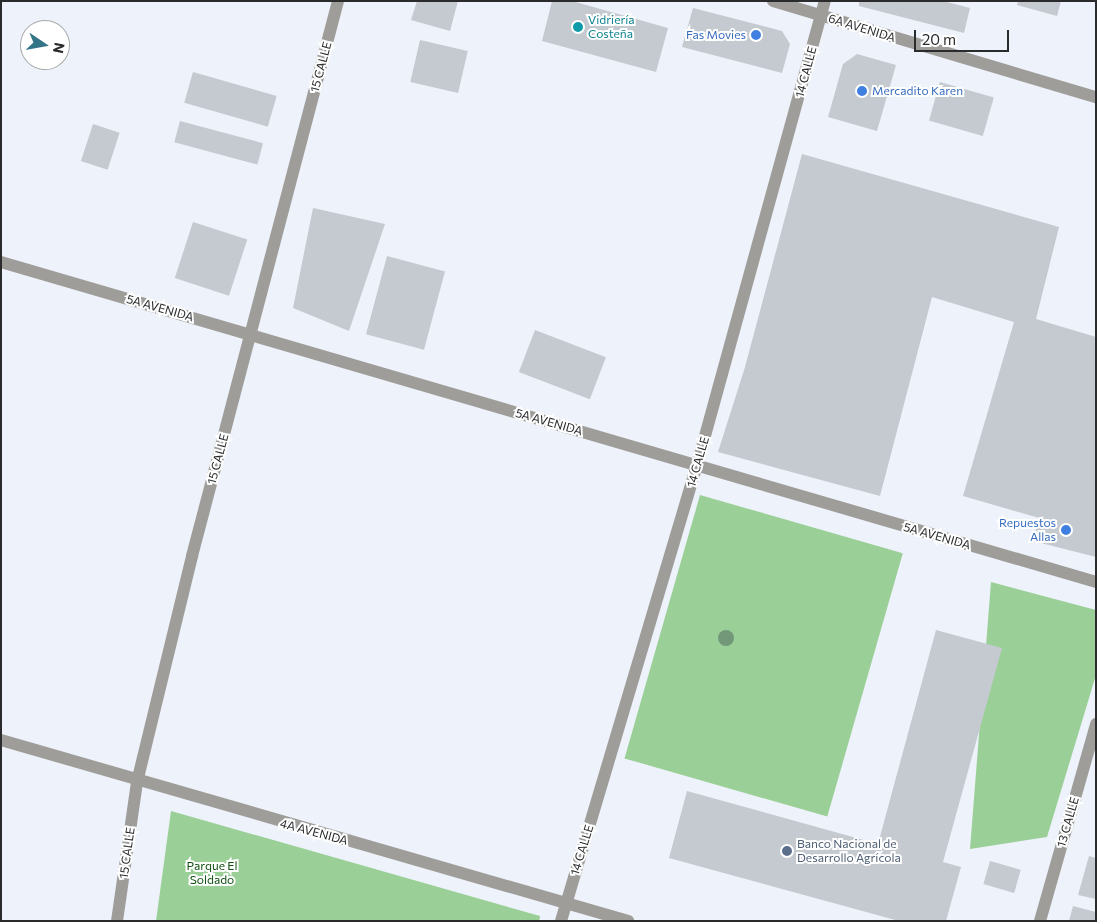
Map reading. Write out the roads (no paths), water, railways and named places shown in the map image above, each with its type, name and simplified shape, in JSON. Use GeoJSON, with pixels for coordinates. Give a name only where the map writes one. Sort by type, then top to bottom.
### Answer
{"type":"FeatureCollection","features":[{"type":"Feature","properties":{"kind":"street","name":"15 CALLE"},"geometry":{"type":"LineString","coordinates":[[117,921],[137,782],[338,1]]}},
{"type":"Feature","properties":{"kind":"street","name":"6A AVENIDA"},"geometry":{"type":"LineString","coordinates":[[773,1],[1096,97]]}},
{"type":"Feature","properties":{"kind":"street","name":"14 CALLE"},"geometry":{"type":"LineString","coordinates":[[561,921],[698,465],[825,1]]}},
{"type":"Feature","properties":{"kind":"street","name":"5A AVENIDA"},"geometry":{"type":"LineString","coordinates":[[1,262],[1096,582]]}},
{"type":"Feature","properties":{"kind":"street","name":"13 CALLE"},"geometry":{"type":"LineString","coordinates":[[1040,921],[1096,724]]}},
{"type":"Feature","properties":{"kind":"street","name":"4A AVENIDA"},"geometry":{"type":"LineString","coordinates":[[1,740],[137,782],[628,921]]}},
{"type":"Feature","properties":{"kind":"place","name":"Vidriería Costeña"},"geometry":{"type":"Point","coordinates":[578,27]}},
{"type":"Feature","properties":{"kind":"place","name":"Fas Movies"},"geometry":{"type":"Point","coordinates":[756,35]}},
{"type":"Feature","properties":{"kind":"place","name":"Mercadito Karen"},"geometry":{"type":"Point","coordinates":[862,91]}},
{"type":"Feature","properties":{"kind":"place","name":"Repuestos Allas"},"geometry":{"type":"Point","coordinates":[1066,530]}},
{"type":"Feature","properties":{"kind":"place","name":"Banco Nacional de Desarrollo Agrícola"},"geometry":{"type":"Point","coordinates":[787,851]}},
{"type":"Feature","properties":{"kind":"park label","name":"Parque El Soldado"},"geometry":{"type":"Point","coordinates":[212,873]}}]}
